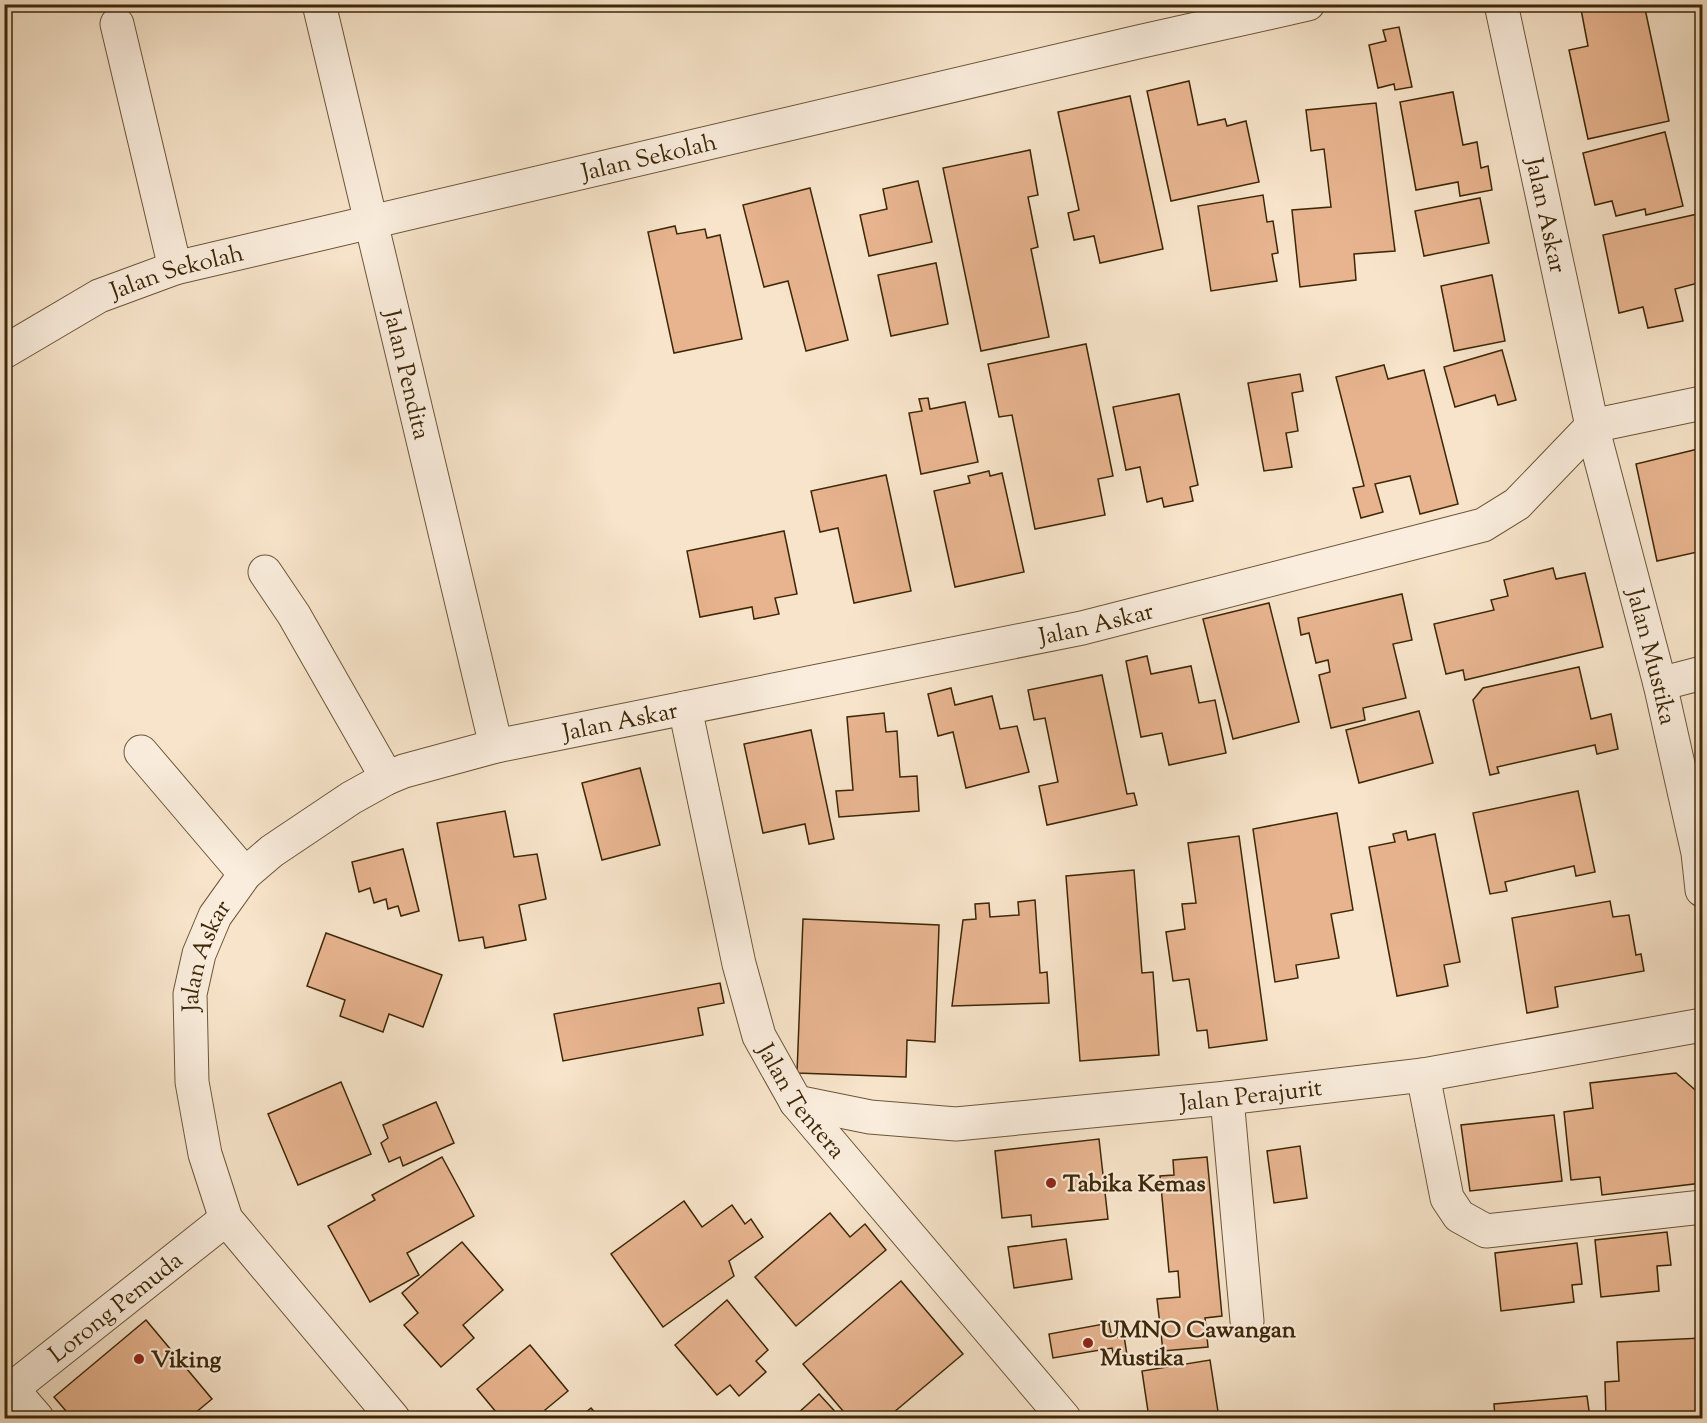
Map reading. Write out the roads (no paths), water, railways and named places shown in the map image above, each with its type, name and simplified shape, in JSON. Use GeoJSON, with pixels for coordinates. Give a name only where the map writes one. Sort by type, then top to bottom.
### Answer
{"type":"FeatureCollection","features":[{"type":"Feature","properties":{"kind":"street","name":"Jalan Pendita"},"geometry":{"type":"LineString","coordinates":[[319,4],[496,746]]}},
{"type":"Feature","properties":{"kind":"street","name":"Jalan Sekolah"},"geometry":{"type":"LineString","coordinates":[[6,347],[99,296],[175,268],[1308,4]]}},
{"type":"Feature","properties":{"kind":"street","name":"Jalan Askar"},"geometry":{"type":"LineString","coordinates":[[393,1419],[226,1219],[206,1154],[192,1082],[190,994],[200,954],[215,916],[245,874],[272,851],[351,798],[404,771],[496,746],[1082,628],[1483,525],[1517,504],[1592,426],[1501,4]]}},
{"type":"Feature","properties":{"kind":"street"},"geometry":{"type":"LineString","coordinates":[[117,24],[175,268]]}},
{"type":"Feature","properties":{"kind":"street"},"geometry":{"type":"LineString","coordinates":[[1592,426],[1702,403]]}},
{"type":"Feature","properties":{"kind":"street","name":"Jalan Mustika"},"geometry":{"type":"LineString","coordinates":[[1592,426],[1660,684],[1698,853],[1702,890]]}},
{"type":"Feature","properties":{"kind":"street"},"geometry":{"type":"LineString","coordinates":[[265,572],[294,615],[387,778]]}},
{"type":"Feature","properties":{"kind":"street"},"geometry":{"type":"LineString","coordinates":[[1660,684],[1702,673]]}},
{"type":"Feature","properties":{"kind":"street","name":"Jalan Tentera"},"geometry":{"type":"LineString","coordinates":[[685,708],[739,964],[759,1036],[795,1102],[1064,1419]]}},
{"type":"Feature","properties":{"kind":"street"},"geometry":{"type":"LineString","coordinates":[[141,752],[245,874]]}},
{"type":"Feature","properties":{"kind":"street","name":"Jalan Perajurit"},"geometry":{"type":"LineString","coordinates":[[795,1102],[870,1117],[956,1124],[1227,1098],[1423,1075],[1702,1025]]}},
{"type":"Feature","properties":{"kind":"street"},"geometry":{"type":"LineString","coordinates":[[1423,1075],[1447,1198],[1459,1216],[1486,1232],[1702,1208]]}},
{"type":"Feature","properties":{"kind":"street"},"geometry":{"type":"LineString","coordinates":[[1227,1098],[1247,1321]]}},
{"type":"Feature","properties":{"kind":"street","name":"Lorong Pemuda"},"geometry":{"type":"LineString","coordinates":[[8,1392],[226,1219]]}},
{"type":"Feature","properties":{"kind":"street"},"geometry":{"type":"LineString","coordinates":[[8,1392],[37,1419]]}},
{"type":"Feature","properties":{"kind":"place","name":"Tabika Kemas"},"geometry":{"type":"Point","coordinates":[1051,1183]}},
{"type":"Feature","properties":{"kind":"place","name":"UMNO Cawangan Mustika"},"geometry":{"type":"Point","coordinates":[1088,1343]}},
{"type":"Feature","properties":{"kind":"place","name":"Viking"},"geometry":{"type":"Point","coordinates":[139,1359]}}]}
